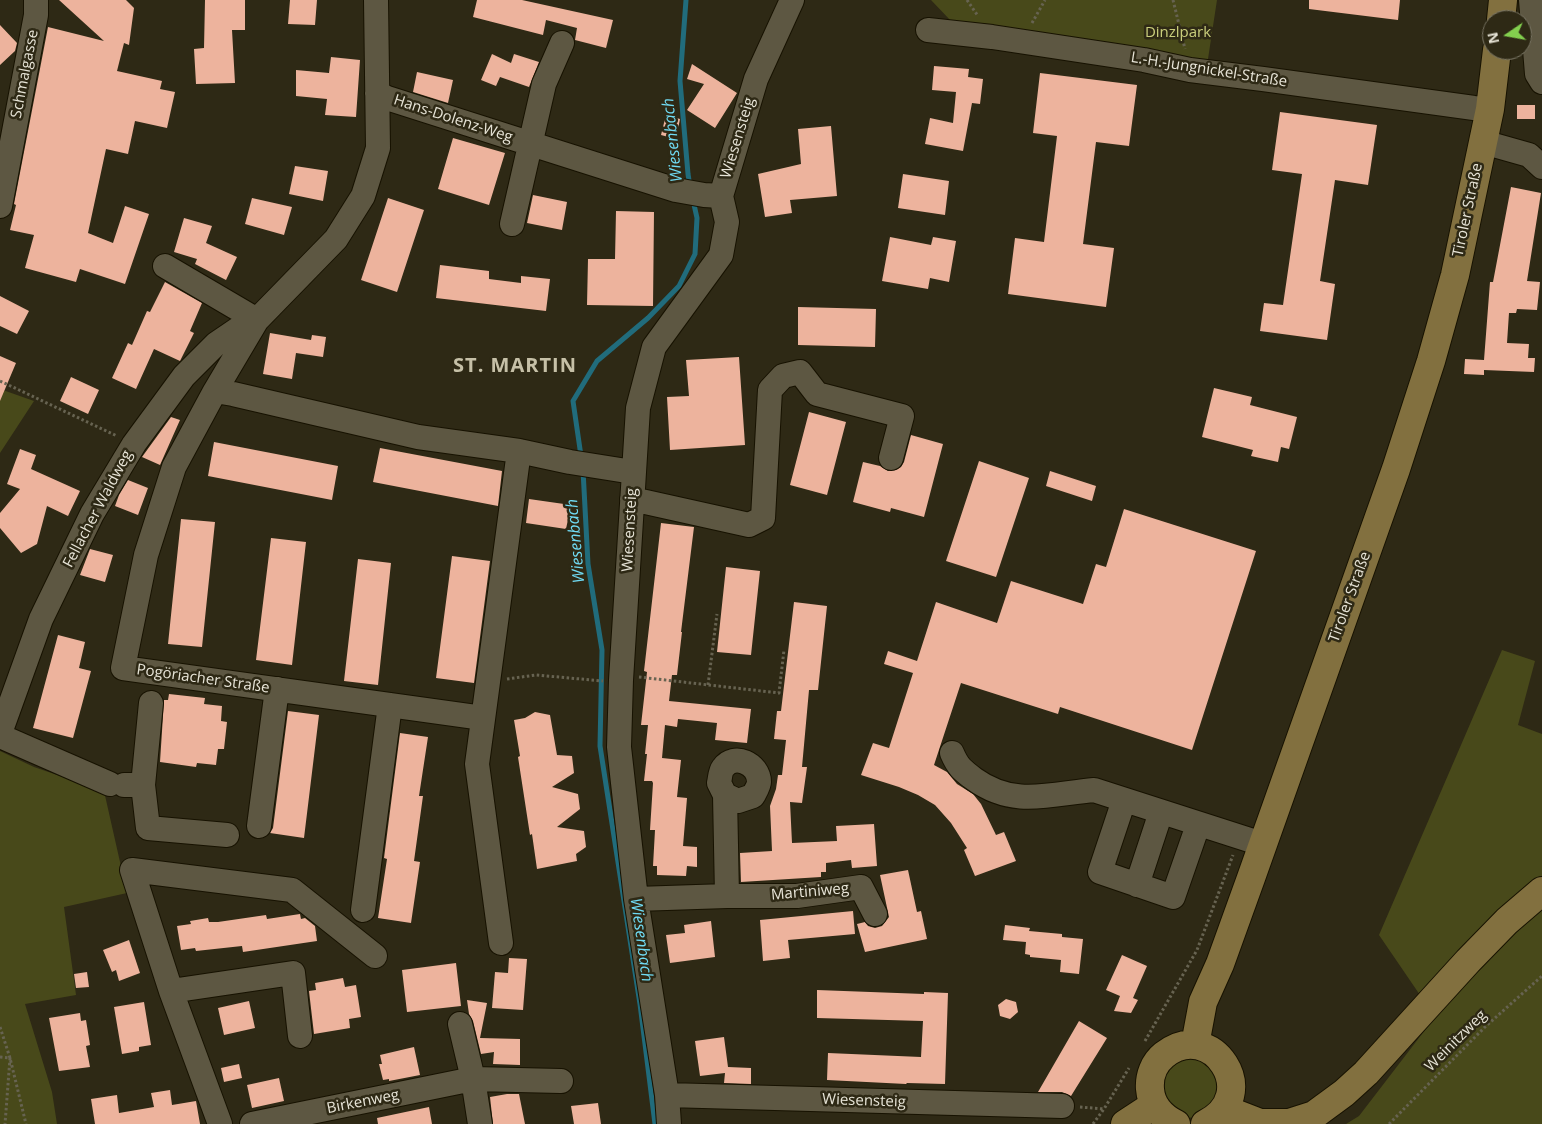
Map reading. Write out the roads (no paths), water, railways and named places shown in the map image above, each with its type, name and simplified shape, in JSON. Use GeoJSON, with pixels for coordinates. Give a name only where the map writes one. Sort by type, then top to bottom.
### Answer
{"type":"FeatureCollection","features":[{"type":"Feature","properties":{"kind":"main road","name":"Tiroler Straße"},"geometry":{"type":"LineString","coordinates":[[1195,1045],[1203,1002],[1222,956],[1396,469],[1431,361],[1455,275],[1490,109],[1496,60]]}},
{"type":"Feature","properties":{"kind":"main road"},"geometry":{"type":"LineString","coordinates":[[1214,1117],[1260,1124],[1289,1123],[1314,1114],[1344,1093],[1366,1073],[1448,982],[1507,921],[1542,890]]}},
{"type":"Feature","properties":{"kind":"main road"},"geometry":{"type":"LineString","coordinates":[[1176,1124],[1163,1116],[1154,1105],[1150,1093],[1150,1084],[1155,1066],[1160,1058],[1170,1050],[1181,1046],[1195,1045],[1208,1048],[1217,1054],[1229,1072],[1232,1086],[1230,1097],[1214,1117]]}},
{"type":"Feature","properties":{"kind":"main road"},"geometry":{"type":"LineString","coordinates":[[1323,1124],[1350,1108],[1368,1087],[1366,1073]]}},
{"type":"Feature","properties":{"kind":"main road"},"geometry":{"type":"LineString","coordinates":[[1115,1116],[1154,1105]]}},
{"type":"Feature","properties":{"kind":"street","name":"Schmalgasse"},"geometry":{"type":"LineString","coordinates":[[0,206],[36,15],[36,0]]}},
{"type":"Feature","properties":{"kind":"street","name":"Pogöriacher Straße"},"geometry":{"type":"LineString","coordinates":[[376,0],[378,148],[363,196],[336,239],[254,324],[214,391],[174,467],[146,555],[123,668],[483,718]]}},
{"type":"Feature","properties":{"kind":"street","name":"Wiesensteig"},"geometry":{"type":"LineString","coordinates":[[669,1124],[636,899],[610,678],[632,499],[638,408],[654,347],[721,255],[727,222],[712,196],[756,79],[792,0]]}},
{"type":"Feature","properties":{"kind":"street"},"geometry":{"type":"LineString","coordinates":[[1531,0],[1537,74],[1542,82]]}},
{"type":"Feature","properties":{"kind":"street","name":"L.-H.-Jungnickel-Straße"},"geometry":{"type":"LineString","coordinates":[[928,30],[992,37],[1144,60],[1190,70],[1490,109]]}},
{"type":"Feature","properties":{"kind":"street","name":"Hans-Dolenz-Weg"},"geometry":{"type":"LineString","coordinates":[[512,224],[544,84],[562,43]]}},
{"type":"Feature","properties":{"kind":"street","name":"Hans-Dolenz-Weg"},"geometry":{"type":"LineString","coordinates":[[377,92],[387,98],[676,190],[712,196]]}},
{"type":"Feature","properties":{"kind":"street","name":"Tiroler Straße"},"geometry":{"type":"LineString","coordinates":[[1483,142],[1538,158]]}},
{"type":"Feature","properties":{"kind":"street"},"geometry":{"type":"LineString","coordinates":[[165,266],[254,324]]}},
{"type":"Feature","properties":{"kind":"street","name":"Fellacher Waldweg"},"geometry":{"type":"LineString","coordinates":[[0,735],[41,619],[92,514],[134,444],[190,369],[227,336],[241,327],[254,324]]}},
{"type":"Feature","properties":{"kind":"street"},"geometry":{"type":"LineString","coordinates":[[632,499],[749,525],[763,518],[770,390],[784,376],[800,372],[817,394],[902,416],[891,458]]}},
{"type":"Feature","properties":{"kind":"street"},"geometry":{"type":"LineString","coordinates":[[214,391],[418,437],[519,451],[570,462],[633,472]]}},
{"type":"Feature","properties":{"kind":"street"},"geometry":{"type":"LineString","coordinates":[[501,943],[477,764],[519,451]]}},
{"type":"Feature","properties":{"kind":"street"},"geometry":{"type":"LineString","coordinates":[[259,826],[277,689]]}},
{"type":"Feature","properties":{"kind":"street"},"geometry":{"type":"LineString","coordinates":[[125,784],[151,703]]}},
{"type":"Feature","properties":{"kind":"street"},"geometry":{"type":"LineString","coordinates":[[364,910],[390,705]]}},
{"type":"Feature","properties":{"kind":"street"},"geometry":{"type":"LineString","coordinates":[[0,735],[125,784],[148,828],[227,835]]}},
{"type":"Feature","properties":{"kind":"street"},"geometry":{"type":"LineString","coordinates":[[952,753],[957,766],[985,786],[1016,797],[1050,797],[1094,790],[1262,844]]}},
{"type":"Feature","properties":{"kind":"street"},"geometry":{"type":"LineString","coordinates":[[725,795],[727,896]]}},
{"type":"Feature","properties":{"kind":"street"},"geometry":{"type":"LineString","coordinates":[[1124,800],[1100,872],[1137,885],[1173,897],[1198,825]]}},
{"type":"Feature","properties":{"kind":"street"},"geometry":{"type":"LineString","coordinates":[[1137,885],[1161,812]]}},
{"type":"Feature","properties":{"kind":"street"},"geometry":{"type":"LineString","coordinates":[[220,1124],[172,991],[132,870],[292,890],[375,956]]}},
{"type":"Feature","properties":{"kind":"street","name":"Martiniweg"},"geometry":{"type":"LineString","coordinates":[[636,899],[797,896],[861,887],[875,914]]}},
{"type":"Feature","properties":{"kind":"street"},"geometry":{"type":"LineString","coordinates":[[172,991],[293,973],[300,1036]]}},
{"type":"Feature","properties":{"kind":"street"},"geometry":{"type":"LineString","coordinates":[[460,1024],[473,1079],[480,1124]]}},
{"type":"Feature","properties":{"kind":"street","name":"Birkenweg"},"geometry":{"type":"LineString","coordinates":[[252,1124],[473,1079],[561,1081]]}},
{"type":"Feature","properties":{"kind":"street","name":"Wiesensteig"},"geometry":{"type":"LineString","coordinates":[[666,1095],[1062,1106]]}},
{"type":"Feature","properties":{"kind":"waterway","name":"Wiesenbach"},"geometry":{"type":"LineString","coordinates":[[686,0],[680,81],[690,187]]}},
{"type":"Feature","properties":{"kind":"waterway","name":"Wiesenbach"},"geometry":{"type":"LineString","coordinates":[[581,456],[573,401],[597,361],[648,318],[679,286],[695,254],[697,218],[693,200]]}},
{"type":"Feature","properties":{"kind":"waterway","name":"Wiesenbach"},"geometry":{"type":"LineString","coordinates":[[583,470],[588,564],[602,650],[600,746],[640,1004],[655,1124]]}},
{"type":"Feature","properties":{"kind":"district","name":"ST. MARTIN"},"geometry":{"type":"Point","coordinates":[515,366]}},
{"type":"Feature","properties":{"kind":"park label","name":"Dinzlpark"},"geometry":{"type":"Point","coordinates":[1178,33]}}]}
